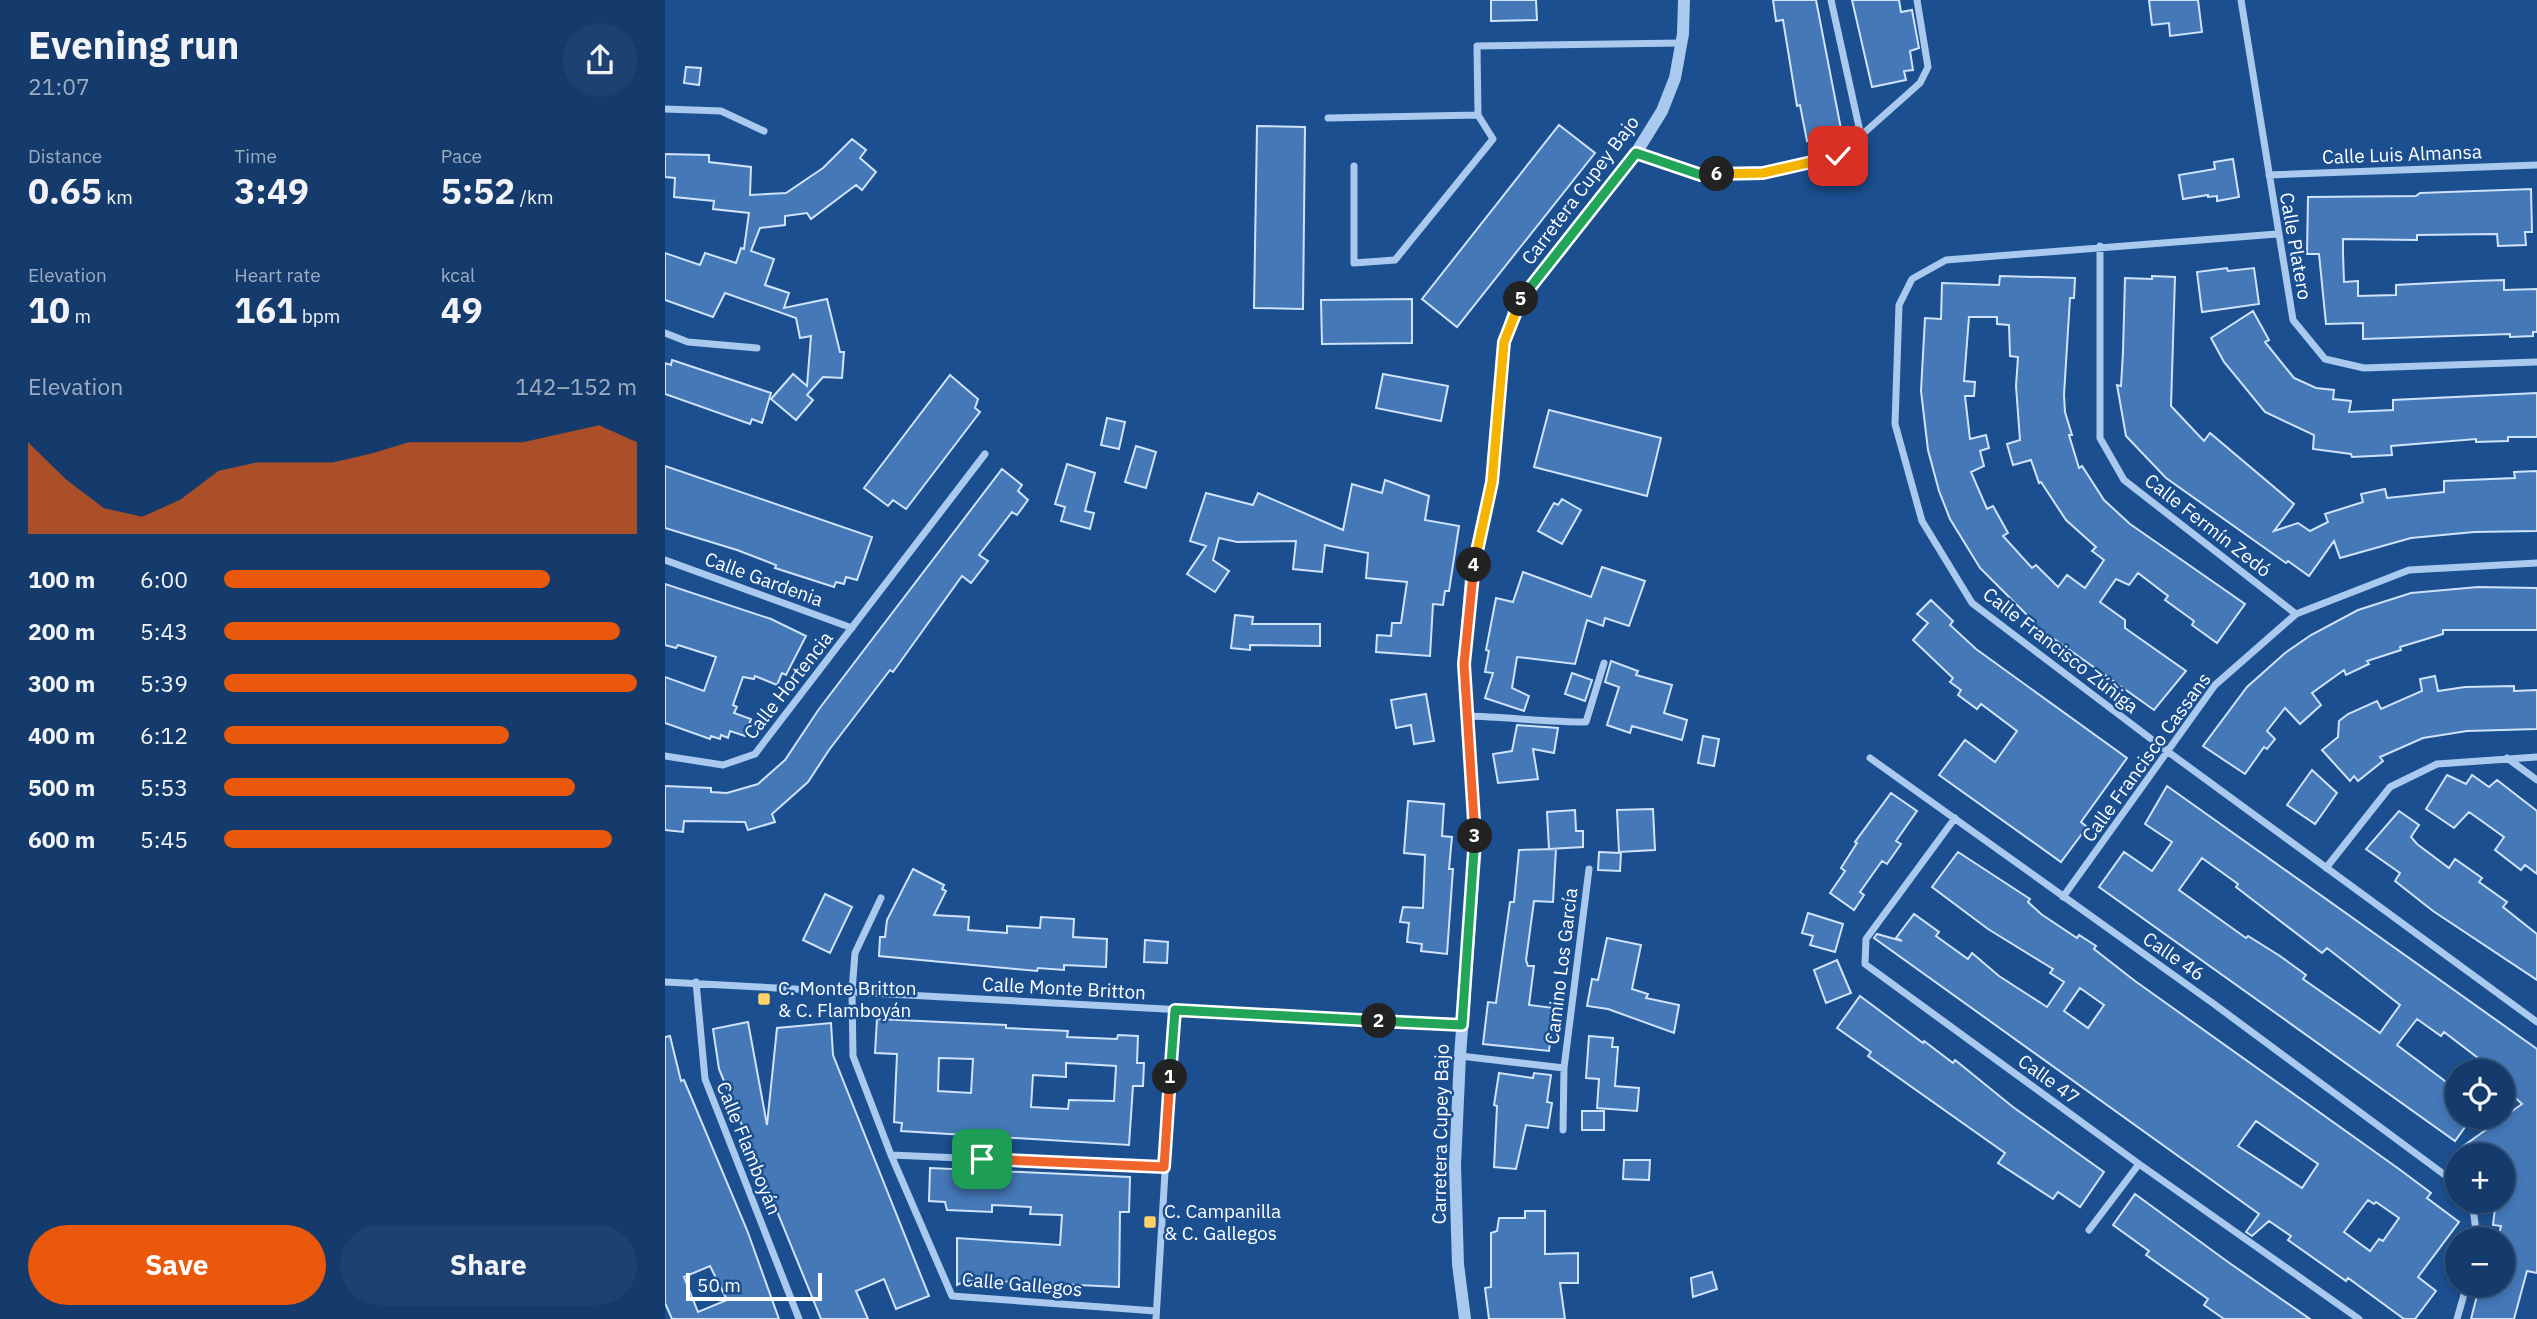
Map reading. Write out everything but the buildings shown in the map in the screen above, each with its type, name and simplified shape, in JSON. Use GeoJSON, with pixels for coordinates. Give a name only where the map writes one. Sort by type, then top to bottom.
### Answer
{"type":"FeatureCollection","features":[{"type":"Feature","properties":{"kind":"street","name":"Carretera Cupey Bajo"},"geometry":{"type":"LineString","coordinates":[[1465,1319],[1458,1264],[1455,1165],[1459,1056],[1476,844],[1464,664],[1467,607],[1492,482],[1507,328],[1517,303],[1636,153],[1662,111],[1675,78],[1684,0]]}},
{"type":"Feature","properties":{"kind":"street"},"geometry":{"type":"LineString","coordinates":[[1831,0],[1861,136]]}},
{"type":"Feature","properties":{"kind":"street"},"geometry":{"type":"LineString","coordinates":[[1636,153],[1701,175],[1763,173],[1838,156],[1920,83],[1928,66],[1917,0]]}},
{"type":"Feature","properties":{"kind":"street","name":"Calle Platero"},"geometry":{"type":"LineString","coordinates":[[2241,0],[2293,320],[2325,359],[2364,368],[2537,362]]}},
{"type":"Feature","properties":{"kind":"street"},"geometry":{"type":"LineString","coordinates":[[1354,166],[1354,263],[1395,260],[1493,139],[1478,115],[1477,46],[1681,43]]}},
{"type":"Feature","properties":{"kind":"street"},"geometry":{"type":"LineString","coordinates":[[665,108],[721,111],[764,131]]}},
{"type":"Feature","properties":{"kind":"street"},"geometry":{"type":"LineString","coordinates":[[1328,118],[1478,115]]}},
{"type":"Feature","properties":{"kind":"street","name":"Calle Luis Almansa"},"geometry":{"type":"LineString","coordinates":[[2269,175],[2537,164]]}},
{"type":"Feature","properties":{"kind":"street","name":"Calle Francisco Zúñiga"},"geometry":{"type":"LineString","coordinates":[[2277,234],[1947,260],[1912,279],[1899,304],[1895,424],[1922,522],[1972,603],[2167,751],[2537,1022]]}},
{"type":"Feature","properties":{"kind":"street","name":"Calle Fermín Zedó"},"geometry":{"type":"LineString","coordinates":[[2100,246],[2100,438],[2124,480],[2295,614]]}},
{"type":"Feature","properties":{"kind":"street"},"geometry":{"type":"LineString","coordinates":[[665,333],[688,342],[757,348]]}},
{"type":"Feature","properties":{"kind":"street","name":"Calle Hortencia"},"geometry":{"type":"LineString","coordinates":[[665,756],[723,765],[754,754],[985,454]]}},
{"type":"Feature","properties":{"kind":"street","name":"Calle Gardenia"},"geometry":{"type":"LineString","coordinates":[[665,560],[852,628]]}},
{"type":"Feature","properties":{"kind":"street","name":"Calle Francisco Cassans"},"geometry":{"type":"LineString","coordinates":[[2063,897],[2215,685],[2295,614],[2409,570],[2537,563]]}},
{"type":"Feature","properties":{"kind":"street"},"geometry":{"type":"LineString","coordinates":[[1467,716],[1586,722],[1604,663]]}},
{"type":"Feature","properties":{"kind":"street"},"geometry":{"type":"LineString","coordinates":[[2326,868],[2390,787],[2437,764],[2537,757]]}},
{"type":"Feature","properties":{"kind":"street","name":"Calle 46"},"geometry":{"type":"LineString","coordinates":[[1870,758],[2445,1175]]}},
{"type":"Feature","properties":{"kind":"street"},"geometry":{"type":"LineString","coordinates":[[2506,758],[2537,780]]}},
{"type":"Feature","properties":{"kind":"street","name":"Calle 47"},"geometry":{"type":"LineString","coordinates":[[1955,818],[1866,939],[1865,964],[2139,1164],[2359,1319]]}},
{"type":"Feature","properties":{"kind":"street","name":"Camino Los García"},"geometry":{"type":"LineString","coordinates":[[1563,1130],[1563,1068],[1589,869]]}},
{"type":"Feature","properties":{"kind":"street","name":"Calle Gallegos"},"geometry":{"type":"LineString","coordinates":[[881,898],[855,953],[852,991],[853,1056],[891,1155],[953,1296],[1156,1315]]}},
{"type":"Feature","properties":{"kind":"street","name":"Calle Monte Britton"},"geometry":{"type":"LineString","coordinates":[[665,982],[1462,1025]]}},
{"type":"Feature","properties":{"kind":"street","name":"Calle Flamboyán"},"geometry":{"type":"LineString","coordinates":[[697,982],[705,1079],[799,1319]]}},
{"type":"Feature","properties":{"kind":"street"},"geometry":{"type":"LineString","coordinates":[[1156,1315],[1175,1010]]}},
{"type":"Feature","properties":{"kind":"street","name":"Camino Los García"},"geometry":{"type":"LineString","coordinates":[[1459,1056],[1563,1068]]}},
{"type":"Feature","properties":{"kind":"street"},"geometry":{"type":"LineString","coordinates":[[891,1155],[1164,1167]]}},
{"type":"Feature","properties":{"kind":"street"},"geometry":{"type":"LineString","coordinates":[[2089,1230],[2139,1164]]}},
{"type":"Feature","properties":{"kind":"street"},"geometry":{"type":"LineString","coordinates":[[2457,1319],[2463,1297]]}},
{"type":"Feature","properties":{"kind":"place","name":"C. Monte Britton & C. Flamboyán"},"geometry":{"type":"Point","coordinates":[764,999]}},
{"type":"Feature","properties":{"kind":"place","name":"C. Campanilla & C. Gallegos"},"geometry":{"type":"Point","coordinates":[1150,1222]}},
{"type":"Feature","properties":{"kind":"route"},"geometry":{"type":"LineString","coordinates":[[982,1159],[1164,1167],[1175,1010],[1462,1025],[1476,844],[1464,664],[1467,607],[1492,482],[1504,342],[1517,303],[1636,153],[1701,175],[1763,173],[1838,156]]}}]}
